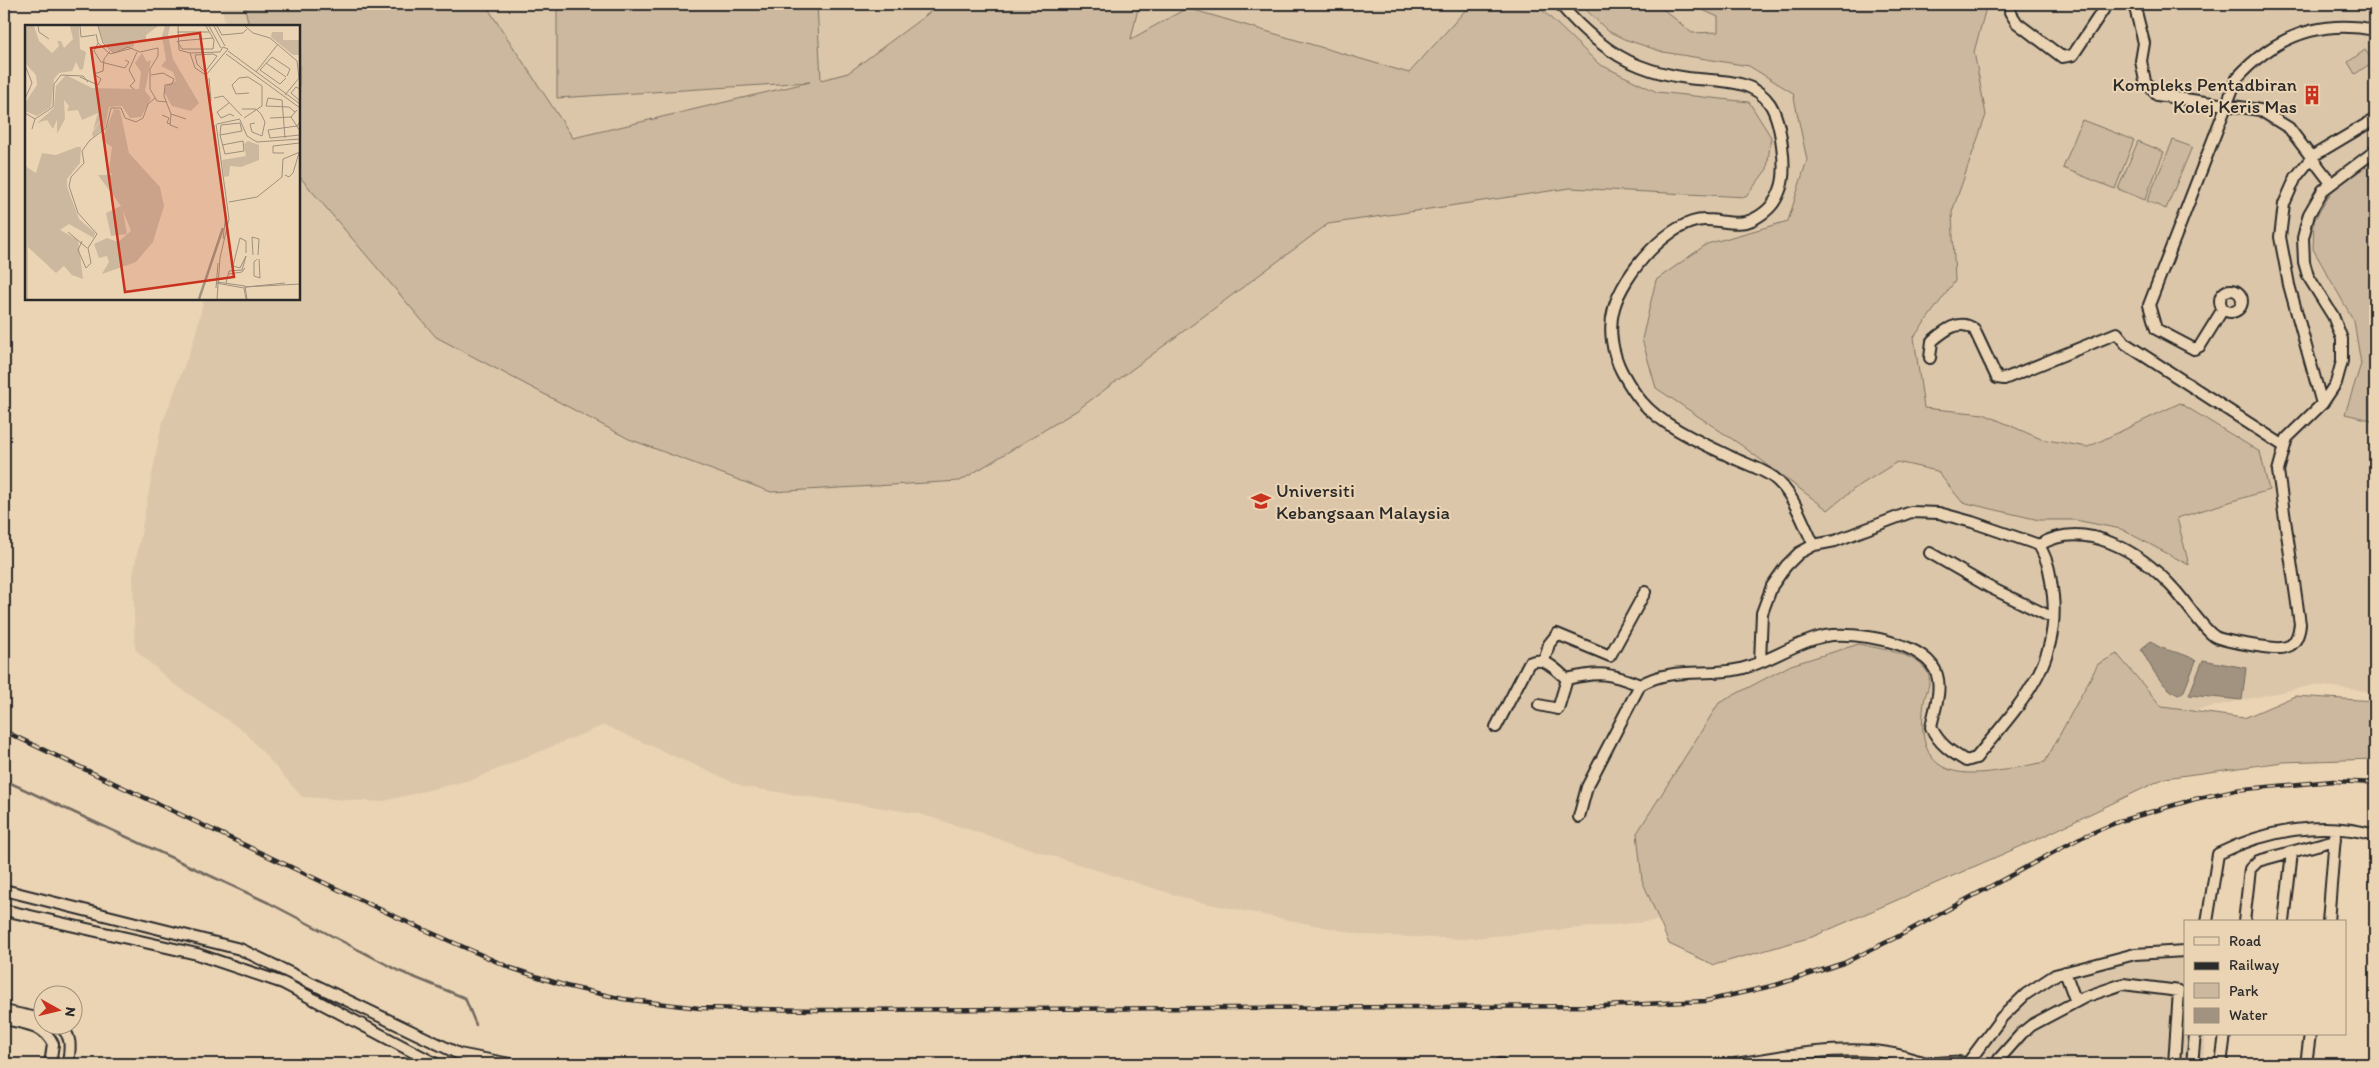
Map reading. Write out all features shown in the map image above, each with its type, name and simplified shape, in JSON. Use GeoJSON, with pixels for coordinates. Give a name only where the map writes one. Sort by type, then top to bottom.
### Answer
{"type":"FeatureCollection","features":[{"type":"Feature","properties":{"kind":"street"},"geometry":{"type":"LineString","coordinates":[[1560,4],[1594,38],[1639,66],[1686,78],[1740,84],[1758,91],[1769,102],[1778,118],[1782,133],[1782,188],[1770,209],[1752,220],[1733,223],[1704,219],[1686,222],[1662,237],[1621,291],[1614,308],[1610,335],[1618,364],[1642,404],[1681,431],[1773,478],[1790,494],[1814,545]]}},
{"type":"Feature","properties":{"kind":"street"},"geometry":{"type":"LineString","coordinates":[[2011,4],[2010,12],[2017,23],[2062,57],[2073,55],[2107,4]]}},
{"type":"Feature","properties":{"kind":"street"},"geometry":{"type":"LineString","coordinates":[[2134,4],[2144,44],[2141,61],[2144,81],[2150,89],[2157,95],[2260,110],[2289,128],[2313,156],[2331,182]]}},
{"type":"Feature","properties":{"kind":"street"},"geometry":{"type":"LineString","coordinates":[[2223,309],[2200,346],[2194,349],[2156,329],[2150,305],[2225,104],[2237,78],[2252,61],[2298,33],[2328,28],[2353,27],[2375,30]]}},
{"type":"Feature","properties":{"kind":"street"},"geometry":{"type":"LineString","coordinates":[[2322,404],[2289,285],[2280,237],[2284,204],[2296,177],[2313,156],[2375,119]]}},
{"type":"Feature","properties":{"kind":"street"},"geometry":{"type":"LineString","coordinates":[[2039,545],[2052,537],[2075,534],[2100,538],[2150,565],[2173,587],[2214,636],[2224,640],[2281,648],[2292,644],[2298,635],[2300,624],[2278,471],[2287,438],[2322,404],[2336,383],[2342,361],[2342,339],[2333,316],[2308,276],[2304,262],[2303,238],[2309,214],[2323,190],[2331,182],[2375,151]]}},
{"type":"Feature","properties":{"kind":"street"},"geometry":{"type":"LineString","coordinates":[[1930,358],[1932,341],[1946,329],[1964,324],[1969,325],[1974,329],[1997,378],[2004,379],[2117,333],[2126,344],[2284,446]]}},
{"type":"Feature","properties":{"kind":"street"},"geometry":{"type":"LineString","coordinates":[[1579,817],[1587,787],[1640,685],[1650,679],[1666,674],[1738,669],[1760,662],[1824,636],[1882,638],[1901,645],[1930,663],[1937,674],[1939,686],[1930,727],[1939,742],[1954,754],[1966,761],[1976,758],[2007,720],[2042,670],[2051,644],[2054,606],[2049,564],[2039,545],[1939,513],[1911,512],[1835,541],[1814,545],[1799,553],[1786,566],[1772,586],[1762,613],[1760,662]]}},
{"type":"Feature","properties":{"kind":"street"},"geometry":{"type":"LineString","coordinates":[[1930,553],[1989,587],[2053,618]]}},
{"type":"Feature","properties":{"kind":"street"},"geometry":{"type":"LineString","coordinates":[[1544,661],[1549,644],[1557,634],[1610,656],[1645,592]]}},
{"type":"Feature","properties":{"kind":"street"},"geometry":{"type":"LineString","coordinates":[[1496,728],[1529,663],[1534,660],[1544,661],[1568,679],[1602,673],[1611,674],[1640,685]]}},
{"type":"Feature","properties":{"kind":"street"},"geometry":{"type":"LineString","coordinates":[[1539,706],[1558,708],[1568,679]]}},
{"type":"Feature","properties":{"kind":"street"},"geometry":{"type":"LineString","coordinates":[[2206,920],[2218,854],[2242,842],[2275,833],[2302,829],[2358,830],[2375,836]]}},
{"type":"Feature","properties":{"kind":"street"},"geometry":{"type":"LineString","coordinates":[[2328,920],[2336,829]]}},
{"type":"Feature","properties":{"kind":"street"},"geometry":{"type":"LineString","coordinates":[[2244,920],[2250,869],[2258,861],[2335,840]]}},
{"type":"Feature","properties":{"kind":"street"},"geometry":{"type":"LineString","coordinates":[[2284,920],[2292,852]]}},
{"type":"Feature","properties":{"kind":"street"},"geometry":{"type":"LineString","coordinates":[[4,890],[240,949],[458,1054],[510,1064]]}},
{"type":"Feature","properties":{"kind":"street"},"geometry":{"type":"LineString","coordinates":[[4,910],[197,954],[283,984],[436,1064]]}},
{"type":"Feature","properties":{"kind":"street"},"geometry":{"type":"LineString","coordinates":[[1736,1064],[1818,1052],[1854,1052],[1887,1053],[1928,1063],[1945,1064],[1957,1062],[1967,1064],[2002,1017],[2026,994],[2055,974],[2135,954],[2184,951]]}},
{"type":"Feature","properties":{"kind":"street"},"geometry":{"type":"LineString","coordinates":[[2065,972],[2076,1002]]}},
{"type":"Feature","properties":{"kind":"street"},"geometry":{"type":"LineString","coordinates":[[2002,1064],[1999,1059],[2022,1033],[2032,1025],[2076,1002],[2122,984],[2179,991],[2174,1064]]}},
{"type":"Feature","properties":{"kind":"street"},"geometry":{"type":"LineString","coordinates":[[4,1011],[32,1017]]}},
{"type":"Feature","properties":{"kind":"street"},"geometry":{"type":"LineString","coordinates":[[4,1019],[35,1026],[44,1031],[53,1044],[50,1064]]}},
{"type":"Feature","properties":{"kind":"street"},"geometry":{"type":"LineString","coordinates":[[68,1036],[71,1040],[68,1064]]}},
{"type":"Feature","properties":{"kind":"street"},"geometry":{"type":"LineString","coordinates":[[2192,1064],[2195,1036]]}},
{"type":"Feature","properties":{"kind":"street"},"geometry":{"type":"LineString","coordinates":[[2221,1064],[2225,1036]]}},
{"type":"Feature","properties":{"kind":"street"},"geometry":{"type":"LineString","coordinates":[[2306,1064],[2310,1036]]}},
{"type":"Feature","properties":{"kind":"shaded area","name":"Universiti Kebangsaan Malaysia"},"geometry":{"type":"Polygon","coordinates":[[[221,4],[2375,4],[2375,692],[2314,685],[2196,710],[2044,780],[1688,918],[1462,939],[1364,935],[1194,901],[917,813],[744,787],[604,725],[474,779],[380,802],[302,797],[245,732],[171,682],[135,649],[133,576],[161,427],[194,340],[204,300],[300,300],[300,25],[226,25],[221,4]]]}},
{"type":"Feature","properties":{"kind":"shaded area"},"geometry":{"type":"Polygon","coordinates":[[[2184,951],[2184,1036],[2206,1036],[2202,1064],[1974,1063],[2014,1013],[2066,975],[2184,951]]]}},
{"type":"Feature","properties":{"kind":"green space"},"geometry":{"type":"Polygon","coordinates":[[[244,4],[485,4],[573,138],[810,82],[557,98],[557,4],[817,4],[821,80],[848,73],[941,4],[1139,4],[1131,39],[1187,8],[1409,73],[1471,4],[1536,4],[1599,64],[1657,92],[1749,102],[1771,137],[1767,169],[1746,197],[1570,188],[1328,224],[1076,411],[960,481],[771,492],[629,439],[436,337],[300,177],[300,25],[249,25],[244,4]]]}},
{"type":"Feature","properties":{"kind":"green space"},"geometry":{"type":"Polygon","coordinates":[[[1580,4],[1657,4],[1692,33],[1718,32],[1718,17],[1690,4],[1987,4],[1974,52],[1986,115],[1952,212],[1955,281],[1914,337],[1924,408],[1984,414],[2041,439],[2088,447],[2180,403],[2260,452],[2269,490],[2177,518],[2189,565],[2121,529],[2075,520],[2039,520],[1962,502],[1937,471],[1897,462],[1854,489],[1828,510],[1741,445],[1656,388],[1642,339],[1656,280],[1707,244],[1788,221],[1807,160],[1793,93],[1749,66],[1663,52],[1624,39],[1608,31],[1580,4]]]}},
{"type":"Feature","properties":{"kind":"green space"},"geometry":{"type":"Polygon","coordinates":[[[2365,50],[2373,61],[2375,60],[2375,65],[2373,62],[2355,74],[2348,62],[2365,50]]]}},
{"type":"Feature","properties":{"kind":"green space"},"geometry":{"type":"Polygon","coordinates":[[[2082,120],[2134,140],[2115,189],[2063,168],[2082,120]]]}},
{"type":"Feature","properties":{"kind":"green space"},"geometry":{"type":"Polygon","coordinates":[[[2173,140],[2192,147],[2166,209],[2147,201],[2173,140]]]}},
{"type":"Feature","properties":{"kind":"green space"},"geometry":{"type":"Polygon","coordinates":[[[2138,141],[2164,152],[2145,200],[2118,189],[2138,141]]]}},
{"type":"Feature","properties":{"kind":"green space"},"geometry":{"type":"Polygon","coordinates":[[[2375,159],[2375,421],[2345,414],[2361,364],[2354,321],[2313,249],[2314,221],[2331,192],[2375,159]]]}},
{"type":"Feature","properties":{"kind":"green space"},"geometry":{"type":"Polygon","coordinates":[[[1859,644],[1904,655],[1913,659],[1926,670],[1929,682],[1924,703],[1923,733],[1929,753],[1941,766],[1958,772],[2000,771],[2045,762],[2098,664],[2117,654],[2162,707],[2244,718],[2295,696],[2375,701],[2375,759],[2283,762],[2165,778],[2040,838],[1812,937],[1714,965],[1669,944],[1642,880],[1637,833],[1719,703],[1791,665],[1859,644]]]}},
{"type":"Feature","properties":{"kind":"water"},"geometry":{"type":"Polygon","coordinates":[[[2151,641],[2161,648],[2185,655],[2196,661],[2184,691],[2178,695],[2161,681],[2141,649],[2151,641]]]}},
{"type":"Feature","properties":{"kind":"water"},"geometry":{"type":"Polygon","coordinates":[[[2203,660],[2246,668],[2242,700],[2189,695],[2203,660]]]}},
{"type":"Feature","properties":{"kind":"waterway"},"geometry":{"type":"LineString","coordinates":[[4,780],[269,903],[399,971],[465,998],[476,1025]]}},
{"type":"Feature","properties":{"kind":"railway"},"geometry":{"type":"LineString","coordinates":[[4,731],[407,922],[511,968],[566,986],[623,999],[699,1008],[817,1010],[1603,1006],[1706,1001],[1776,985],[1844,963],[1897,937],[2080,838],[2120,821],[2195,799],[2235,790],[2333,781],[2375,783]]}},
{"type":"Feature","properties":{"kind":"place","name":"Kompleks Pentadbiran Kolej Keris Mas"},"geometry":{"type":"Point","coordinates":[2312,95]}},
{"type":"Feature","properties":{"kind":"place","name":"Universiti Kebangsaan Malaysia"},"geometry":{"type":"Point","coordinates":[1261,501]}}]}
